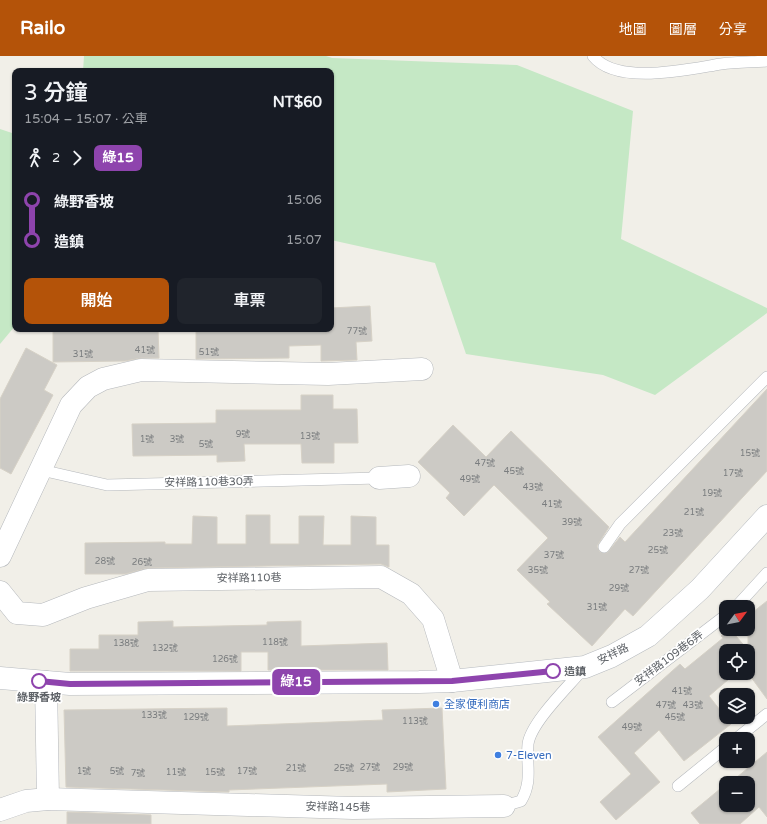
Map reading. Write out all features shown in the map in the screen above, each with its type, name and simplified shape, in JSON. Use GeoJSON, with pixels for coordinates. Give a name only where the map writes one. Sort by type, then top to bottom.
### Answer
{"type":"FeatureCollection","features":[{"type":"Feature","properties":{"kind":"street"},"geometry":{"type":"LineString","coordinates":[[0,556],[71,405],[88,387],[103,379],[141,370],[328,374],[422,369]]}},
{"type":"Feature","properties":{"kind":"street"},"geometry":{"type":"LineString","coordinates":[[379,478],[409,476]]}},
{"type":"Feature","properties":{"kind":"street","name":"安祥路"},"geometry":{"type":"LineString","coordinates":[[0,678],[85,684],[452,681],[585,667],[612,656],[648,636],[700,589],[767,516]]}},
{"type":"Feature","properties":{"kind":"street","name":"安祥路110巷"},"geometry":{"type":"LineString","coordinates":[[0,592],[17,613],[43,615],[86,598],[148,580],[381,577],[411,594],[433,619],[452,681]]}},
{"type":"Feature","properties":{"kind":"street"},"geometry":{"type":"LineString","coordinates":[[46,682],[48,799]]}},
{"type":"Feature","properties":{"kind":"street","name":"安祥路145巷"},"geometry":{"type":"LineString","coordinates":[[0,810],[26,801],[48,799],[353,808],[504,806]]}},
{"type":"Feature","properties":{"kind":"lane"},"geometry":{"type":"LineString","coordinates":[[593,56],[607,67],[630,72],[672,73],[722,64],[767,61]]}},
{"type":"Feature","properties":{"kind":"lane"},"geometry":{"type":"LineString","coordinates":[[604,547],[620,524],[767,377]]}},
{"type":"Feature","properties":{"kind":"lane","name":"安祥路110巷30弄"},"geometry":{"type":"LineString","coordinates":[[41,470],[107,485],[379,478]]}},
{"type":"Feature","properties":{"kind":"lane"},"geometry":{"type":"LineString","coordinates":[[743,600],[767,574]]}},
{"type":"Feature","properties":{"kind":"lane","name":"安祥路109巷6弄"},"geometry":{"type":"LineString","coordinates":[[612,702],[719,620]]}},
{"type":"Feature","properties":{"kind":"lane","name":"安祥路145巷"},"geometry":{"type":"LineString","coordinates":[[504,806],[521,801],[528,789],[528,743],[536,726],[585,667]]}},
{"type":"Feature","properties":{"kind":"lane"},"geometry":{"type":"LineString","coordinates":[[745,732],[767,714]]}},
{"type":"Feature","properties":{"kind":"lane"},"geometry":{"type":"LineString","coordinates":[[678,786],[719,753]]}},
{"type":"Feature","properties":{"kind":"green space"},"geometry":{"type":"Polygon","coordinates":[[[84,56],[326,56],[332,58],[517,65],[633,111],[621,239],[767,308],[767,313],[655,395],[603,375],[466,354],[435,263],[334,241],[334,68],[83,68],[84,56]]]}},
{"type":"Feature","properties":{"kind":"green space"},"geometry":{"type":"Polygon","coordinates":[[[0,129],[12,133],[12,330],[0,344],[0,129]]]}},
{"type":"Feature","properties":{"kind":"building"},"geometry":{"type":"Polygon","coordinates":[[[370,306],[372,341],[356,342],[357,360],[321,361],[321,345],[289,346],[289,358],[196,359],[196,332],[334,332],[334,308],[370,306]]]}},
{"type":"Feature","properties":{"kind":"building"},"geometry":{"type":"Polygon","coordinates":[[[53,332],[158,332],[159,358],[141,358],[125,361],[53,362],[53,332]]]}},
{"type":"Feature","properties":{"kind":"building"},"geometry":{"type":"Polygon","coordinates":[[[26,348],[57,365],[44,390],[53,395],[11,474],[0,468],[0,399],[26,348]]]}},
{"type":"Feature","properties":{"kind":"building"},"geometry":{"type":"Polygon","coordinates":[[[767,389],[767,471],[633,616],[625,609],[592,646],[547,604],[550,602],[517,570],[548,538],[494,485],[464,516],[446,498],[450,493],[418,462],[453,425],[486,457],[511,431],[609,527],[597,546],[600,552],[607,553],[620,537],[625,542],[767,389]]]}},
{"type":"Feature","properties":{"kind":"building"},"geometry":{"type":"Polygon","coordinates":[[[301,395],[333,395],[333,409],[357,409],[358,443],[334,443],[334,463],[302,463],[301,444],[244,444],[245,461],[217,462],[217,455],[133,456],[132,424],[216,423],[216,410],[301,410],[301,395]]]}},
{"type":"Feature","properties":{"kind":"building"},"geometry":{"type":"Polygon","coordinates":[[[246,515],[270,515],[270,544],[299,544],[299,516],[324,516],[323,545],[351,545],[351,516],[376,517],[376,545],[389,545],[389,567],[381,564],[148,568],[125,574],[85,574],[85,543],[165,542],[165,544],[192,544],[193,516],[217,517],[217,544],[246,544],[246,515]]]}},
{"type":"Feature","properties":{"kind":"building"},"geometry":{"type":"Polygon","coordinates":[[[767,601],[767,699],[753,680],[755,680],[755,644],[748,644],[748,636],[755,636],[755,610],[767,601]]]}},
{"type":"Feature","properties":{"kind":"building"},"geometry":{"type":"Polygon","coordinates":[[[173,621],[173,627],[267,625],[267,622],[301,621],[301,646],[387,643],[388,670],[268,670],[268,652],[241,652],[241,671],[70,671],[70,649],[99,649],[99,635],[138,635],[138,622],[173,621]]]}},
{"type":"Feature","properties":{"kind":"building"},"geometry":{"type":"Polygon","coordinates":[[[721,636],[736,636],[743,644],[719,644],[719,680],[728,680],[709,696],[719,709],[719,724],[731,724],[684,761],[659,730],[634,753],[660,782],[616,820],[600,802],[631,774],[598,737],[680,664],[685,669],[723,638],[721,636]]]}},
{"type":"Feature","properties":{"kind":"building"},"geometry":{"type":"Polygon","coordinates":[[[227,708],[227,726],[383,720],[382,710],[442,708],[446,789],[387,792],[387,784],[229,790],[229,792],[66,787],[64,710],[227,708]]]}},
{"type":"Feature","properties":{"kind":"building"},"geometry":{"type":"Polygon","coordinates":[[[767,752],[767,817],[759,807],[755,811],[755,776],[738,776],[748,768],[755,768],[755,762],[767,752]]]}},
{"type":"Feature","properties":{"kind":"building"},"geometry":{"type":"Polygon","coordinates":[[[719,790],[719,812],[753,812],[740,824],[700,824],[691,813],[719,790]]]}},
{"type":"Feature","properties":{"kind":"building"},"geometry":{"type":"Polygon","coordinates":[[[67,812],[151,815],[151,824],[67,824],[67,812]]]}},
{"type":"Feature","properties":{"kind":"bus line","name":"綠15"},"geometry":{"type":"LineString","coordinates":[[39,681],[70,684],[452,681],[553,671]]}},
{"type":"Feature","properties":{"kind":"place","name":"造鎮"},"geometry":{"type":"Point","coordinates":[553,671]}},
{"type":"Feature","properties":{"kind":"place","name":"綠野香坡"},"geometry":{"type":"Point","coordinates":[39,681]}},
{"type":"Feature","properties":{"kind":"place","name":"全家便利商店"},"geometry":{"type":"Point","coordinates":[436,704]}},
{"type":"Feature","properties":{"kind":"place","name":"7-Eleven"},"geometry":{"type":"Point","coordinates":[498,755]}}]}
